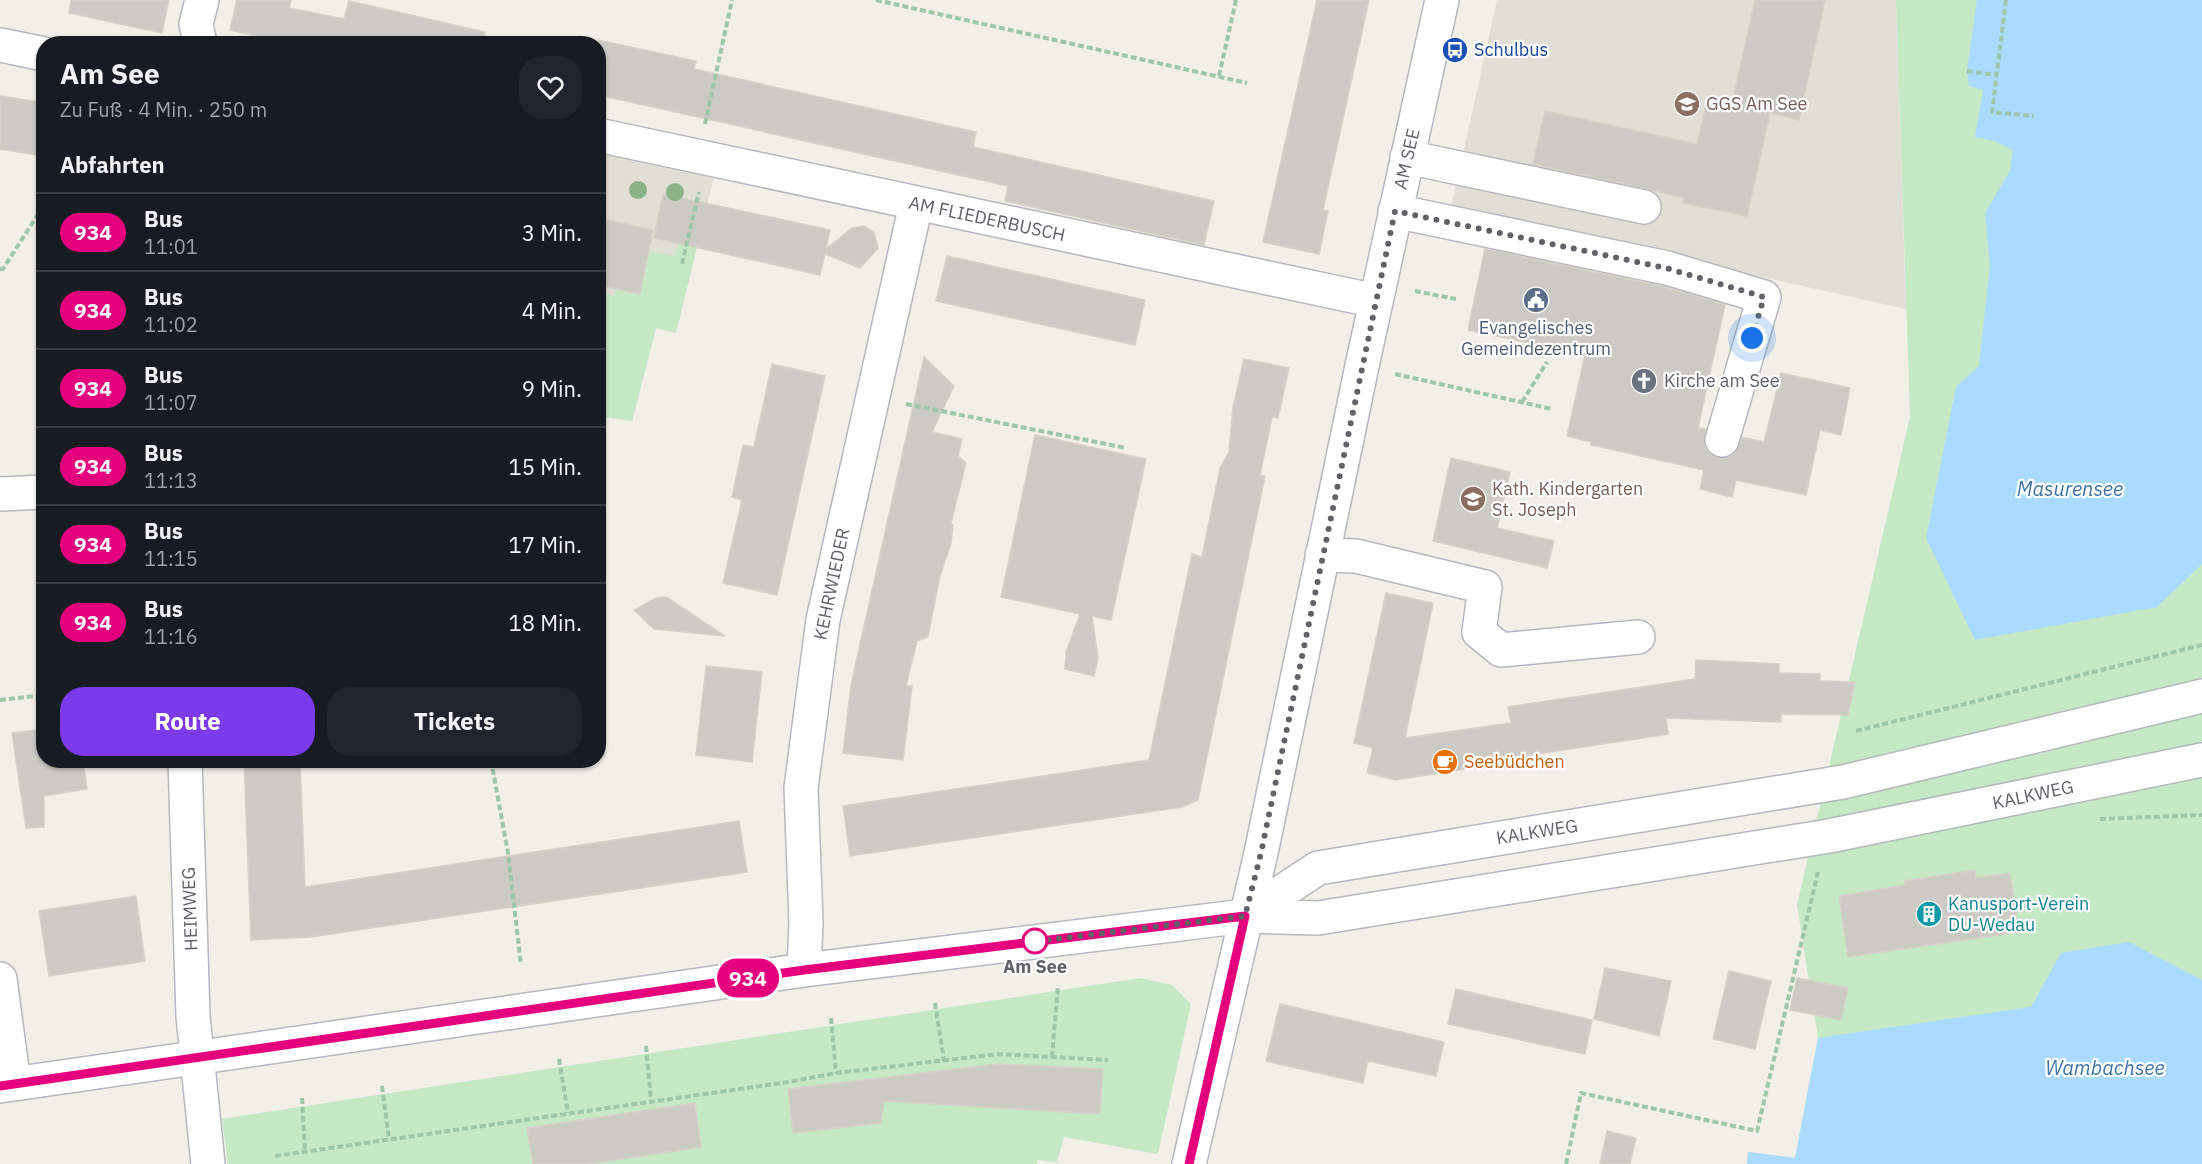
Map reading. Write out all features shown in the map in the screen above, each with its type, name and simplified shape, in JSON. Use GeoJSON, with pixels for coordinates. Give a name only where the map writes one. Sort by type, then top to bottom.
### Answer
{"type":"FeatureCollection","features":[{"type":"Feature","properties":{"kind":"street"},"geometry":{"type":"LineString","coordinates":[[198,36],[196,24],[202,0]]}},
{"type":"Feature","properties":{"kind":"street","name":"AM SEE"},"geometry":{"type":"LineString","coordinates":[[1189,1164],[1261,853],[1362,366],[1442,0]]}},
{"type":"Feature","properties":{"kind":"street"},"geometry":{"type":"LineString","coordinates":[[0,45],[36,52]]}},
{"type":"Feature","properties":{"kind":"street","name":"AM FLIEDERBUSCH"},"geometry":{"type":"LineString","coordinates":[[606,137],[916,204],[1378,292]]}},
{"type":"Feature","properties":{"kind":"street"},"geometry":{"type":"LineString","coordinates":[[1407,158],[1644,207]]}},
{"type":"Feature","properties":{"kind":"street","name":"KEHRWIEDER"},"geometry":{"type":"LineString","coordinates":[[804,970],[806,922],[801,788],[823,620],[916,204]]}},
{"type":"Feature","properties":{"kind":"street"},"geometry":{"type":"LineString","coordinates":[[1395,211],[1666,268],[1764,297],[1722,440]]}},
{"type":"Feature","properties":{"kind":"street"},"geometry":{"type":"LineString","coordinates":[[0,494],[36,492]]}},
{"type":"Feature","properties":{"kind":"street"},"geometry":{"type":"LineString","coordinates":[[1322,555],[1356,556],[1485,587],[1479,633],[1501,650],[1638,637]]}},
{"type":"Feature","properties":{"kind":"street","name":"KALKWEG"},"geometry":{"type":"LineString","coordinates":[[1245,916],[1318,868],[1843,783],[2202,696]]}},
{"type":"Feature","properties":{"kind":"street","name":"KALKWEG"},"geometry":{"type":"LineString","coordinates":[[7,1085],[804,970],[1245,916],[1318,918],[1829,836],[2202,760]]}},
{"type":"Feature","properties":{"kind":"street","name":"HEIMWEG"},"geometry":{"type":"LineString","coordinates":[[185,768],[193,1016],[201,1113],[208,1164]]}},
{"type":"Feature","properties":{"kind":"street"},"geometry":{"type":"LineString","coordinates":[[1829,836],[1843,783]]}},
{"type":"Feature","properties":{"kind":"street"},"geometry":{"type":"LineString","coordinates":[[0,979],[7,1085]]}},
{"type":"Feature","properties":{"kind":"path"},"geometry":{"type":"LineString","coordinates":[[682,264],[732,0]]}},
{"type":"Feature","properties":{"kind":"path"},"geometry":{"type":"LineString","coordinates":[[876,0],[1247,83]]}},
{"type":"Feature","properties":{"kind":"path"},"geometry":{"type":"LineString","coordinates":[[1219,76],[1236,0]]}},
{"type":"Feature","properties":{"kind":"path"},"geometry":{"type":"LineString","coordinates":[[2006,0],[1992,112],[2034,116]]}},
{"type":"Feature","properties":{"kind":"path"},"geometry":{"type":"LineString","coordinates":[[1967,71],[1997,75]]}},
{"type":"Feature","properties":{"kind":"path"},"geometry":{"type":"LineString","coordinates":[[0,269],[3,269],[36,217]]}},
{"type":"Feature","properties":{"kind":"path"},"geometry":{"type":"LineString","coordinates":[[1378,292],[1456,299]]}},
{"type":"Feature","properties":{"kind":"path"},"geometry":{"type":"LineString","coordinates":[[1522,402],[1547,362]]}},
{"type":"Feature","properties":{"kind":"path"},"geometry":{"type":"LineString","coordinates":[[1362,366],[1552,409]]}},
{"type":"Feature","properties":{"kind":"path"},"geometry":{"type":"LineString","coordinates":[[873,398],[1126,448]]}},
{"type":"Feature","properties":{"kind":"path"},"geometry":{"type":"LineString","coordinates":[[1856,731],[2202,645]]}},
{"type":"Feature","properties":{"kind":"path"},"geometry":{"type":"LineString","coordinates":[[0,700],[36,696]]}},
{"type":"Feature","properties":{"kind":"path"},"geometry":{"type":"LineString","coordinates":[[492,768],[508,852],[521,965]]}},
{"type":"Feature","properties":{"kind":"path"},"geometry":{"type":"LineString","coordinates":[[2097,820],[2202,815]]}},
{"type":"Feature","properties":{"kind":"path"},"geometry":{"type":"LineString","coordinates":[[1566,1164],[1581,1093],[1757,1131],[1816,880],[1829,836]]}},
{"type":"Feature","properties":{"kind":"path"},"geometry":{"type":"LineString","coordinates":[[1052,1058],[1058,985]]}},
{"type":"Feature","properties":{"kind":"path"},"geometry":{"type":"LineString","coordinates":[[935,1003],[944,1061]]}},
{"type":"Feature","properties":{"kind":"path"},"geometry":{"type":"LineString","coordinates":[[831,1018],[836,1073]]}},
{"type":"Feature","properties":{"kind":"path"},"geometry":{"type":"LineString","coordinates":[[646,1046],[651,1100]]}},
{"type":"Feature","properties":{"kind":"path"},"geometry":{"type":"LineString","coordinates":[[275,1156],[788,1082],[836,1073],[998,1054],[1108,1060]]}},
{"type":"Feature","properties":{"kind":"path"},"geometry":{"type":"LineString","coordinates":[[559,1059],[568,1113]]}},
{"type":"Feature","properties":{"kind":"path"},"geometry":{"type":"LineString","coordinates":[[382,1086],[389,1139]]}},
{"type":"Feature","properties":{"kind":"path"},"geometry":{"type":"LineString","coordinates":[[302,1098],[305,1151]]}},
{"type":"Feature","properties":{"kind":"shaded area","name":"GGS Am See"},"geometry":{"type":"Polygon","coordinates":[[[1497,0],[1896,0],[1906,309],[1451,208],[1497,0]]]}},
{"type":"Feature","properties":{"kind":"shaded area"},"geometry":{"type":"Polygon","coordinates":[[[606,153],[714,177],[676,333],[656,328],[632,421],[606,417],[606,153]]]}},
{"type":"Feature","properties":{"kind":"green space"},"geometry":{"type":"Polygon","coordinates":[[[1896,0],[2202,0],[2202,1164],[1747,1164],[1748,1152],[1795,1158],[1818,1038],[1797,905],[1910,417],[1896,0]]]}},
{"type":"Feature","properties":{"kind":"green space"},"geometry":{"type":"Polygon","coordinates":[[[688,199],[708,202],[676,333],[656,328],[632,421],[606,417],[606,294],[614,296],[616,289],[640,294],[645,267],[626,246],[675,256],[688,199]]]}},
{"type":"Feature","properties":{"kind":"green space"},"geometry":{"type":"Polygon","coordinates":[[[1140,978],[1172,985],[1191,1004],[1158,1154],[1064,1137],[1057,1162],[1038,1160],[1037,1164],[228,1164],[222,1119],[1140,978]]]}},
{"type":"Feature","properties":{"kind":"water","name":"Masurensee"},"geometry":{"type":"Polygon","coordinates":[[[1977,0],[2202,0],[2202,564],[2157,607],[1975,640],[1926,538],[1956,387],[1979,366],[1990,266],[1985,213],[2010,171],[2013,150],[1994,141],[1975,137],[1983,90],[1969,86],[1967,71],[1977,0]]]}},
{"type":"Feature","properties":{"kind":"water","name":"Wambachsee"},"geometry":{"type":"Polygon","coordinates":[[[2129,942],[2202,980],[2202,1164],[1747,1164],[1748,1152],[1795,1158],[1818,1038],[2031,1007],[2061,953],[2129,942]]]}},
{"type":"Feature","properties":{"kind":"building"},"geometry":{"type":"Polygon","coordinates":[[[71,0],[169,0],[162,33],[69,13],[71,0]]]}},
{"type":"Feature","properties":{"kind":"building"},"geometry":{"type":"Polygon","coordinates":[[[237,0],[291,0],[289,8],[344,19],[349,1],[485,32],[485,36],[256,36],[230,30],[237,0]]]}},
{"type":"Feature","properties":{"kind":"building"},"geometry":{"type":"Polygon","coordinates":[[[1317,0],[1369,0],[1323,210],[1328,211],[1319,254],[1263,242],[1317,0]]]}},
{"type":"Feature","properties":{"kind":"building"},"geometry":{"type":"Polygon","coordinates":[[[1755,0],[1825,0],[1799,120],[1770,113],[1747,216],[1683,203],[1684,198],[1648,189],[1533,164],[1545,111],[1697,144],[1706,106],[1730,112],[1755,0]]]}},
{"type":"Feature","properties":{"kind":"building"},"geometry":{"type":"Polygon","coordinates":[[[606,42],[696,61],[694,69],[976,132],[973,147],[1214,201],[1204,245],[1005,201],[1008,186],[606,97],[606,42]]]}},
{"type":"Feature","properties":{"kind":"building"},"geometry":{"type":"Polygon","coordinates":[[[0,96],[36,102],[36,155],[0,149],[0,96]]]}},
{"type":"Feature","properties":{"kind":"building"},"geometry":{"type":"Polygon","coordinates":[[[663,194],[830,230],[826,249],[852,228],[864,226],[874,232],[878,248],[860,268],[825,254],[820,275],[654,238],[663,194]]]}},
{"type":"Feature","properties":{"kind":"building"},"geometry":{"type":"Polygon","coordinates":[[[606,220],[653,230],[640,294],[606,287],[606,220]]]}},
{"type":"Feature","properties":{"kind":"building"},"geometry":{"type":"Polygon","coordinates":[[[1485,249],[1662,286],[1725,305],[1698,428],[1706,429],[1704,445],[1708,452],[1716,458],[1726,458],[1734,454],[1742,437],[1764,442],[1781,373],[1850,388],[1841,435],[1820,430],[1806,495],[1736,480],[1732,497],[1700,489],[1704,470],[1591,445],[1591,442],[1567,436],[1585,355],[1468,330],[1485,249]]]}},
{"type":"Feature","properties":{"kind":"building"},"geometry":{"type":"Polygon","coordinates":[[[947,256],[1145,300],[1135,345],[936,301],[947,256]]]}},
{"type":"Feature","properties":{"kind":"building"},"geometry":{"type":"Polygon","coordinates":[[[924,357],[954,386],[932,432],[962,439],[958,456],[966,463],[951,523],[953,525],[951,543],[940,576],[928,637],[917,641],[906,686],[912,686],[903,760],[843,753],[851,685],[924,357]]]}},
{"type":"Feature","properties":{"kind":"building"},"geometry":{"type":"Polygon","coordinates":[[[1244,359],[1289,368],[1278,418],[1272,417],[1260,475],[1265,476],[1198,800],[1182,807],[850,856],[843,806],[1149,760],[1192,554],[1202,557],[1220,468],[1229,452],[1233,407],[1244,359]]]}},
{"type":"Feature","properties":{"kind":"building"},"geometry":{"type":"Polygon","coordinates":[[[772,364],[825,376],[777,595],[723,583],[742,500],[732,497],[743,445],[754,447],[772,364]]]}},
{"type":"Feature","properties":{"kind":"building"},"geometry":{"type":"Polygon","coordinates":[[[1035,435],[1146,459],[1111,620],[1092,616],[1098,658],[1094,676],[1065,669],[1066,652],[1080,614],[1001,597],[1035,435]]]}},
{"type":"Feature","properties":{"kind":"building"},"geometry":{"type":"Polygon","coordinates":[[[1451,458],[1510,472],[1497,528],[1554,541],[1547,568],[1433,541],[1451,458]]]}},
{"type":"Feature","properties":{"kind":"building"},"geometry":{"type":"Polygon","coordinates":[[[1386,593],[1433,603],[1405,738],[1511,723],[1508,707],[1695,679],[1696,660],[1779,664],[1779,673],[1820,674],[1820,681],[1855,682],[1848,715],[1781,714],[1781,722],[1666,718],[1668,734],[1484,762],[1484,766],[1395,780],[1367,773],[1373,748],[1354,743],[1386,593]]]}},
{"type":"Feature","properties":{"kind":"building"},"geometry":{"type":"Polygon","coordinates":[[[664,597],[725,636],[654,629],[634,610],[656,598],[664,597]]]}},
{"type":"Feature","properties":{"kind":"building"},"geometry":{"type":"Polygon","coordinates":[[[706,666],[762,672],[752,762],[696,755],[706,666]]]}},
{"type":"Feature","properties":{"kind":"building"},"geometry":{"type":"Polygon","coordinates":[[[36,730],[36,768],[84,768],[87,789],[44,796],[44,827],[26,828],[12,733],[36,730]]]}},
{"type":"Feature","properties":{"kind":"building"},"geometry":{"type":"Polygon","coordinates":[[[244,768],[300,768],[305,887],[739,821],[747,872],[311,937],[251,940],[244,768]]]}},
{"type":"Feature","properties":{"kind":"building","name":"Kanusport-Verein DU-Wedau"},"geometry":{"type":"Polygon","coordinates":[[[1975,870],[1976,878],[2010,873],[2019,932],[1848,957],[1839,896],[1905,885],[1905,881],[1975,870]]]}},
{"type":"Feature","properties":{"kind":"building"},"geometry":{"type":"Polygon","coordinates":[[[136,896],[145,961],[49,976],[39,911],[136,896]]]}},
{"type":"Feature","properties":{"kind":"building"},"geometry":{"type":"Polygon","coordinates":[[[1605,968],[1671,981],[1659,1036],[1594,1019],[1605,968]]]}},
{"type":"Feature","properties":{"kind":"building"},"geometry":{"type":"Polygon","coordinates":[[[1729,971],[1771,981],[1755,1049],[1713,1039],[1729,971]]]}},
{"type":"Feature","properties":{"kind":"building"},"geometry":{"type":"Polygon","coordinates":[[[1797,978],[1848,988],[1841,1020],[1790,1010],[1797,978]]]}},
{"type":"Feature","properties":{"kind":"building"},"geometry":{"type":"Polygon","coordinates":[[[1456,989],[1592,1020],[1585,1054],[1448,1024],[1456,989]]]}},
{"type":"Feature","properties":{"kind":"building"},"geometry":{"type":"Polygon","coordinates":[[[1280,1004],[1444,1042],[1436,1076],[1368,1061],[1363,1083],[1266,1061],[1280,1004]]]}},
{"type":"Feature","properties":{"kind":"building"},"geometry":{"type":"Polygon","coordinates":[[[998,1064],[1103,1069],[1100,1114],[884,1101],[881,1123],[793,1133],[788,1089],[998,1064]]]}},
{"type":"Feature","properties":{"kind":"building"},"geometry":{"type":"Polygon","coordinates":[[[695,1103],[701,1147],[589,1164],[533,1164],[527,1128],[695,1103]]]}},
{"type":"Feature","properties":{"kind":"building"},"geometry":{"type":"Polygon","coordinates":[[[1607,1131],[1636,1138],[1630,1164],[1600,1164],[1607,1131]]]}},
{"type":"Feature","properties":{"kind":"bus line","name":"934"},"geometry":{"type":"LineString","coordinates":[[0,1086],[804,970],[1245,916],[1189,1164]]}},
{"type":"Feature","properties":{"kind":"place","name":"Schulbus"},"geometry":{"type":"Point","coordinates":[1455,50]}},
{"type":"Feature","properties":{"kind":"place","name":"GGS Am See"},"geometry":{"type":"Point","coordinates":[1687,104]}},
{"type":"Feature","properties":{"kind":"place","name":"Evangelisches Gemeindezentrum"},"geometry":{"type":"Point","coordinates":[1536,300]}},
{"type":"Feature","properties":{"kind":"place","name":"Kirche am See"},"geometry":{"type":"Point","coordinates":[1644,381]}},
{"type":"Feature","properties":{"kind":"place","name":"Kath. Kindergarten St. Joseph"},"geometry":{"type":"Point","coordinates":[1473,499]}},
{"type":"Feature","properties":{"kind":"place","name":"Seebüdchen"},"geometry":{"type":"Point","coordinates":[1445,762]}},
{"type":"Feature","properties":{"kind":"place","name":"Kanusport-Verein DU-Wedau"},"geometry":{"type":"Point","coordinates":[1929,914]}},
{"type":"Feature","properties":{"kind":"place","name":"Am See"},"geometry":{"type":"Point","coordinates":[1035,941]}},
{"type":"Feature","properties":{"kind":"route"},"geometry":{"type":"LineString","coordinates":[[1035,941],[1031,942],[1245,916],[1261,853],[1395,211],[1666,268],[1764,297],[1752,338]]}}]}
